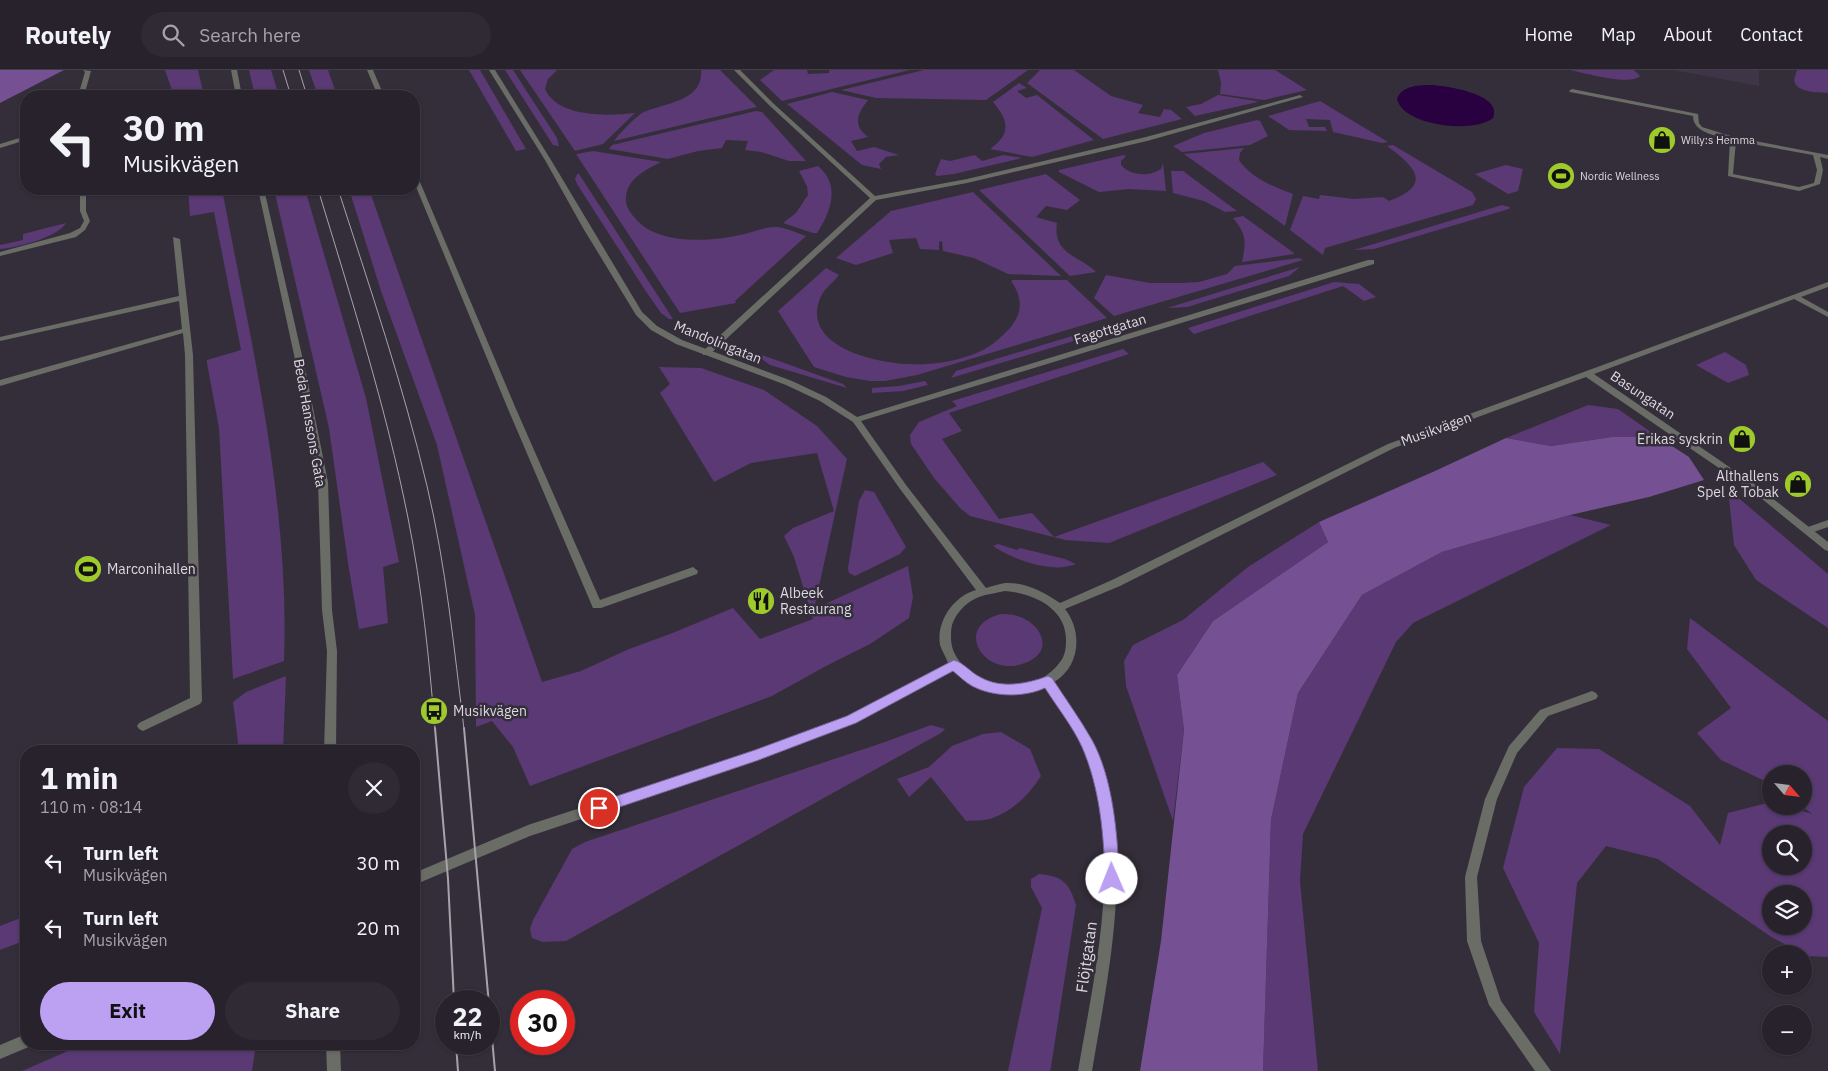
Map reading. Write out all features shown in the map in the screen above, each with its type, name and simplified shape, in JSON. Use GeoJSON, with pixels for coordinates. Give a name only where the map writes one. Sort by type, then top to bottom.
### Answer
{"type":"FeatureCollection","features":[{"type":"Feature","properties":{"kind":"street"},"geometry":{"type":"LineString","coordinates":[[83,90],[88,71],[86,70]]}},
{"type":"Feature","properties":{"kind":"street"},"geometry":{"type":"LineString","coordinates":[[234,70],[238,90]]}},
{"type":"Feature","properties":{"kind":"street"},"geometry":{"type":"LineString","coordinates":[[370,70],[378,90]]}},
{"type":"Feature","properties":{"kind":"street","name":"Mandolingatan"},"geometry":{"type":"LineString","coordinates":[[492,70],[639,313],[654,328],[679,342],[789,384],[823,399],[856,420],[903,487],[982,590]]}},
{"type":"Feature","properties":{"kind":"street"},"geometry":{"type":"LineString","coordinates":[[737,70],[772,105],[874,198]]}},
{"type":"Feature","properties":{"kind":"street"},"geometry":{"type":"LineString","coordinates":[[1572,91],[1696,115],[1696,123],[1700,128],[1733,138],[1828,157]]}},
{"type":"Feature","properties":{"kind":"street"},"geometry":{"type":"LineString","coordinates":[[706,353],[874,198],[967,181],[1147,139],[1300,97]]}},
{"type":"Feature","properties":{"kind":"street"},"geometry":{"type":"LineString","coordinates":[[1733,138],[1730,175],[1799,189],[1817,184],[1820,170],[1816,154]]}},
{"type":"Feature","properties":{"kind":"street"},"geometry":{"type":"LineString","coordinates":[[0,146],[20,140]]}},
{"type":"Feature","properties":{"kind":"street"},"geometry":{"type":"LineString","coordinates":[[420,189],[512,409],[598,605],[693,571]]}},
{"type":"Feature","properties":{"kind":"street"},"geometry":{"type":"LineString","coordinates":[[0,254],[73,235],[83,229],[87,221],[83,211],[83,195]]}},
{"type":"Feature","properties":{"kind":"street","name":"Beda Hanssons Gata"},"geometry":{"type":"LineString","coordinates":[[262,195],[302,373],[323,482],[328,610],[332,651],[330,745]]}},
{"type":"Feature","properties":{"kind":"street"},"geometry":{"type":"LineString","coordinates":[[143,726],[196,701],[189,354],[176,239]]}},
{"type":"Feature","properties":{"kind":"street","name":"Fagottgatan"},"geometry":{"type":"LineString","coordinates":[[856,420],[1333,272],[1371,262]]}},
{"type":"Feature","properties":{"kind":"street","name":"Musikvägen"},"geometry":{"type":"LineString","coordinates":[[1058,608],[1116,583],[1391,446],[1828,284]]}},
{"type":"Feature","properties":{"kind":"street"},"geometry":{"type":"LineString","coordinates":[[1794,296],[1828,315]]}},
{"type":"Feature","properties":{"kind":"street"},"geometry":{"type":"LineString","coordinates":[[0,339],[182,298]]}},
{"type":"Feature","properties":{"kind":"street"},"geometry":{"type":"LineString","coordinates":[[0,383],[186,330]]}},
{"type":"Feature","properties":{"kind":"street","name":"Basungatan"},"geometry":{"type":"LineString","coordinates":[[1587,373],[1754,488],[1828,547]]}},
{"type":"Feature","properties":{"kind":"street"},"geometry":{"type":"LineString","coordinates":[[1808,530],[1828,523]]}},
{"type":"Feature","properties":{"kind":"street"},"geometry":{"type":"LineString","coordinates":[[1005,587],[1028,590],[1040,595],[1058,608],[1066,618],[1074,641],[1072,653],[1067,664],[1048,682],[1035,687],[1005,690],[976,682],[954,665],[947,653],[944,640],[945,627],[949,615],[968,596],[982,590],[1005,587]]}},
{"type":"Feature","properties":{"kind":"street"},"geometry":{"type":"LineString","coordinates":[[420,876],[528,831],[756,756],[852,720],[954,665]]}},
{"type":"Feature","properties":{"kind":"street","name":"Flöjtgatan"},"geometry":{"type":"LineString","coordinates":[[1048,682],[1087,744],[1100,777],[1111,842],[1112,879],[1108,923],[1085,1071]]}},
{"type":"Feature","properties":{"kind":"street"},"geometry":{"type":"LineString","coordinates":[[1544,1071],[1496,1005],[1474,941],[1471,877],[1491,799],[1513,750],[1544,713],[1592,696]]}},
{"type":"Feature","properties":{"kind":"street"},"geometry":{"type":"LineString","coordinates":[[0,1052],[20,1044]]}},
{"type":"Feature","properties":{"kind":"street"},"geometry":{"type":"LineString","coordinates":[[332,1050],[334,1071]]}},
{"type":"Feature","properties":{"kind":"shaded area"},"geometry":{"type":"Polygon","coordinates":[[[0,70],[64,70],[25,90],[20,90],[20,93],[0,103],[0,70]]]}},
{"type":"Feature","properties":{"kind":"shaded area"},"geometry":{"type":"Polygon","coordinates":[[[165,70],[198,70],[203,90],[172,90],[165,70]]]}},
{"type":"Feature","properties":{"kind":"shaded area"},"geometry":{"type":"Polygon","coordinates":[[[249,70],[271,70],[277,90],[254,90],[249,70]]]}},
{"type":"Feature","properties":{"kind":"shaded area"},"geometry":{"type":"Polygon","coordinates":[[[309,70],[328,70],[335,90],[316,90],[309,70]]]}},
{"type":"Feature","properties":{"kind":"shaded area"},"geometry":{"type":"Polygon","coordinates":[[[469,70],[480,70],[526,149],[516,151],[469,70]]]}},
{"type":"Feature","properties":{"kind":"shaded area"},"geometry":{"type":"Polygon","coordinates":[[[505,70],[513,70],[557,138],[559,146],[553,145],[505,70]]]}},
{"type":"Feature","properties":{"kind":"shaded area"},"geometry":{"type":"Polygon","coordinates":[[[520,70],[557,70],[548,79],[545,89],[551,98],[572,110],[611,115],[635,113],[603,144],[575,151],[520,70]]]}},
{"type":"Feature","properties":{"kind":"shaded area"},"geometry":{"type":"Polygon","coordinates":[[[701,70],[720,70],[757,107],[614,141],[628,125],[644,112],[690,95],[700,80],[701,70]]]}},
{"type":"Feature","properties":{"kind":"shaded area"},"geometry":{"type":"Polygon","coordinates":[[[774,70],[807,70],[808,74],[829,73],[829,70],[910,70],[782,101],[760,80],[774,70]]]}},
{"type":"Feature","properties":{"kind":"shaded area"},"geometry":{"type":"Polygon","coordinates":[[[924,70],[1028,70],[986,100],[876,98],[841,90],[924,70]]]}},
{"type":"Feature","properties":{"kind":"shaded area"},"geometry":{"type":"Polygon","coordinates":[[[1040,70],[1074,70],[1111,96],[1143,105],[1138,113],[1160,117],[1164,109],[1171,110],[1182,119],[1103,139],[1027,83],[1040,70]]]}},
{"type":"Feature","properties":{"kind":"shaded area"},"geometry":{"type":"Polygon","coordinates":[[[1218,70],[1275,70],[1307,90],[1264,100],[1220,94],[1221,83],[1218,70]]]}},
{"type":"Feature","properties":{"kind":"shaded area"},"geometry":{"type":"Polygon","coordinates":[[[1570,70],[1634,70],[1640,76],[1627,80],[1570,70]]]}},
{"type":"Feature","properties":{"kind":"shaded area"},"geometry":{"type":"Polygon","coordinates":[[[1673,70],[1759,70],[1759,86],[1673,70]]]}},
{"type":"Feature","properties":{"kind":"shaded area"},"geometry":{"type":"Polygon","coordinates":[[[1797,70],[1828,70],[1828,93],[1803,90],[1794,80],[1797,70]]]}},
{"type":"Feature","properties":{"kind":"shaded area"},"geometry":{"type":"Polygon","coordinates":[[[1019,83],[1027,88],[1017,91],[1026,98],[1037,95],[1094,140],[1032,157],[990,149],[1002,138],[1005,127],[1005,121],[993,102],[1019,83]]]}},
{"type":"Feature","properties":{"kind":"shaded area"},"geometry":{"type":"Polygon","coordinates":[[[1422,85],[1449,87],[1482,97],[1490,103],[1494,110],[1493,118],[1484,123],[1471,126],[1455,126],[1424,121],[1401,108],[1397,98],[1403,90],[1422,85]]]}},
{"type":"Feature","properties":{"kind":"shaded area"},"geometry":{"type":"Polygon","coordinates":[[[832,92],[868,100],[858,118],[858,123],[868,137],[851,141],[857,151],[874,147],[899,155],[886,157],[879,164],[881,169],[862,165],[787,104],[832,92]]]}},
{"type":"Feature","properties":{"kind":"shaded area"},"geometry":{"type":"Polygon","coordinates":[[[1218,95],[1258,102],[1195,116],[1186,107],[1201,104],[1218,95]]]}},
{"type":"Feature","properties":{"kind":"shaded area"},"geometry":{"type":"Polygon","coordinates":[[[1320,101],[1388,142],[1382,143],[1333,132],[1330,120],[1306,119],[1309,127],[1325,127],[1327,131],[1289,130],[1268,116],[1320,101]]]}},
{"type":"Feature","properties":{"kind":"shaded area"},"geometry":{"type":"Polygon","coordinates":[[[756,111],[762,112],[806,161],[789,161],[761,152],[745,150],[748,141],[726,140],[722,148],[698,151],[668,159],[609,149],[612,145],[756,111]]]}},
{"type":"Feature","properties":{"kind":"shaded area"},"geometry":{"type":"Polygon","coordinates":[[[1257,120],[1260,121],[1268,136],[1250,145],[1182,152],[1173,146],[1204,133],[1257,120]]]}},
{"type":"Feature","properties":{"kind":"shaded area"},"geometry":{"type":"Polygon","coordinates":[[[1393,145],[1472,192],[1476,199],[1473,205],[1325,248],[1323,255],[1290,230],[1303,196],[1319,199],[1320,195],[1354,199],[1383,197],[1389,201],[1411,189],[1415,182],[1415,175],[1406,161],[1387,146],[1393,145]]]}},
{"type":"Feature","properties":{"kind":"shaded area"},"geometry":{"type":"Polygon","coordinates":[[[1244,148],[1240,153],[1239,160],[1244,167],[1263,181],[1293,194],[1285,226],[1184,154],[1244,148]]]}},
{"type":"Feature","properties":{"kind":"shaded area"},"geometry":{"type":"Polygon","coordinates":[[[593,151],[661,162],[641,173],[632,181],[627,191],[626,199],[628,209],[635,218],[645,227],[656,233],[669,237],[699,240],[740,235],[777,227],[806,236],[735,301],[736,303],[680,313],[576,154],[593,151]]]}},
{"type":"Feature","properties":{"kind":"shaded area"},"geometry":{"type":"Polygon","coordinates":[[[975,155],[982,161],[1003,155],[1022,158],[954,174],[937,176],[935,174],[941,159],[950,161],[975,155]]]}},
{"type":"Feature","properties":{"kind":"shaded area"},"geometry":{"type":"Polygon","coordinates":[[[1126,156],[1121,161],[1121,165],[1135,173],[1146,174],[1156,172],[1161,169],[1163,163],[1166,191],[1129,189],[1099,192],[1059,172],[1059,170],[1126,156]]]}},
{"type":"Feature","properties":{"kind":"shaded area"},"geometry":{"type":"Polygon","coordinates":[[[1506,165],[1523,169],[1518,191],[1508,194],[1475,174],[1506,165]]]}},
{"type":"Feature","properties":{"kind":"shaded area"},"geometry":{"type":"Polygon","coordinates":[[[818,166],[830,182],[831,199],[830,208],[822,225],[817,233],[813,233],[783,223],[796,213],[808,195],[807,186],[799,171],[818,166]]]}},
{"type":"Feature","properties":{"kind":"shaded area"},"geometry":{"type":"Polygon","coordinates":[[[1171,171],[1183,171],[1237,211],[1225,212],[1204,201],[1173,193],[1171,171]]]}},
{"type":"Feature","properties":{"kind":"shaded area"},"geometry":{"type":"Polygon","coordinates":[[[577,174],[581,177],[673,319],[669,319],[661,313],[647,293],[577,184],[575,179],[577,174]]]}},
{"type":"Feature","properties":{"kind":"shaded area"},"geometry":{"type":"Polygon","coordinates":[[[1046,174],[1080,200],[1067,210],[1046,206],[1036,217],[1057,223],[1057,233],[1063,248],[1096,272],[1070,276],[979,190],[1046,174]]]}},
{"type":"Feature","properties":{"kind":"shaded area"},"geometry":{"type":"Polygon","coordinates":[[[973,192],[1061,276],[1008,274],[974,258],[943,251],[942,241],[939,242],[939,250],[920,249],[916,238],[889,240],[893,253],[856,265],[836,258],[891,211],[973,192]]]}},
{"type":"Feature","properties":{"kind":"shaded area"},"geometry":{"type":"Polygon","coordinates":[[[188,195],[223,195],[266,424],[281,542],[284,601],[284,661],[233,679],[219,428],[207,360],[241,350],[214,212],[190,216],[188,195]]]}},
{"type":"Feature","properties":{"kind":"shaded area"},"geometry":{"type":"Polygon","coordinates":[[[275,195],[307,195],[366,398],[399,562],[383,567],[388,623],[359,629],[329,428],[275,195]]]}},
{"type":"Feature","properties":{"kind":"shaded area"},"geometry":{"type":"Polygon","coordinates":[[[351,195],[371,195],[542,682],[581,671],[629,649],[733,608],[760,639],[813,619],[794,557],[784,536],[793,528],[834,511],[817,453],[751,463],[714,482],[660,393],[670,384],[659,367],[701,368],[764,390],[817,426],[847,459],[814,609],[908,566],[913,597],[909,618],[870,644],[772,696],[530,786],[513,747],[492,721],[476,727],[475,615],[437,445],[381,291],[351,195]]]}},
{"type":"Feature","properties":{"kind":"shaded area"},"geometry":{"type":"Polygon","coordinates":[[[1502,205],[1510,207],[1509,209],[1374,249],[1354,250],[1502,205]]]}},
{"type":"Feature","properties":{"kind":"shaded area"},"geometry":{"type":"Polygon","coordinates":[[[1243,216],[1294,254],[1242,262],[1244,238],[1241,229],[1233,218],[1243,216]]]}},
{"type":"Feature","properties":{"kind":"shaded area"},"geometry":{"type":"Polygon","coordinates":[[[66,223],[55,233],[46,237],[26,244],[0,249],[0,245],[23,240],[23,234],[66,223]]]}},
{"type":"Feature","properties":{"kind":"shaded area"},"geometry":{"type":"Polygon","coordinates":[[[1299,258],[1303,260],[1114,316],[1094,298],[1106,275],[1150,283],[1199,282],[1227,274],[1235,266],[1299,258]]]}},
{"type":"Feature","properties":{"kind":"shaded area"},"geometry":{"type":"Polygon","coordinates":[[[1300,267],[1289,276],[1188,307],[1167,308],[1300,267]]]}},
{"type":"Feature","properties":{"kind":"shaded area"},"geometry":{"type":"Polygon","coordinates":[[[826,268],[839,275],[825,290],[819,301],[817,317],[822,330],[832,341],[846,349],[862,356],[894,363],[922,364],[951,361],[972,355],[989,346],[1009,329],[1017,317],[1020,305],[1018,293],[1011,281],[1013,280],[1067,280],[1107,318],[917,375],[885,381],[870,381],[846,377],[814,367],[778,311],[826,268]]]}},
{"type":"Feature","properties":{"kind":"shaded area"},"geometry":{"type":"Polygon","coordinates":[[[1334,282],[1359,284],[1376,297],[1364,301],[1343,286],[1194,334],[1188,328],[1334,282]]]}},
{"type":"Feature","properties":{"kind":"shaded area"},"geometry":{"type":"Polygon","coordinates":[[[1102,327],[1087,337],[951,378],[956,371],[1102,327]]]}},
{"type":"Feature","properties":{"kind":"shaded area"},"geometry":{"type":"Polygon","coordinates":[[[1123,349],[1129,354],[949,413],[962,431],[942,439],[999,519],[1032,513],[1054,537],[1263,462],[1277,475],[1109,543],[1065,540],[970,516],[960,508],[934,478],[911,444],[910,435],[919,422],[957,406],[952,401],[1123,349]]]}},
{"type":"Feature","properties":{"kind":"shaded area"},"geometry":{"type":"Polygon","coordinates":[[[1725,352],[1746,365],[1749,375],[1728,383],[1696,365],[1725,352]]]}},
{"type":"Feature","properties":{"kind":"shaded area"},"geometry":{"type":"Polygon","coordinates":[[[759,354],[843,384],[847,388],[770,365],[756,355],[759,354]]]}},
{"type":"Feature","properties":{"kind":"shaded area"},"geometry":{"type":"Polygon","coordinates":[[[925,381],[928,385],[903,391],[872,393],[872,388],[899,386],[925,381]]]}},
{"type":"Feature","properties":{"kind":"shaded area"},"geometry":{"type":"Polygon","coordinates":[[[1588,405],[1618,409],[1658,437],[1612,437],[1551,446],[1506,438],[1588,405]]]}},
{"type":"Feature","properties":{"kind":"shaded area"},"geometry":{"type":"Polygon","coordinates":[[[1612,437],[1658,437],[1689,457],[1704,480],[1649,497],[1570,515],[1442,552],[1362,595],[1298,693],[1271,820],[1263,1071],[1140,1071],[1161,941],[1184,730],[1177,675],[1213,621],[1328,542],[1319,522],[1506,438],[1551,446],[1612,437]]]}},
{"type":"Feature","properties":{"kind":"shaded area"},"geometry":{"type":"Polygon","coordinates":[[[1728,489],[1828,574],[1828,628],[1756,580],[1734,545],[1728,489]]]}},
{"type":"Feature","properties":{"kind":"shaded area"},"geometry":{"type":"Polygon","coordinates":[[[865,490],[874,492],[906,547],[900,554],[855,576],[849,573],[848,568],[859,501],[865,490]]]}},
{"type":"Feature","properties":{"kind":"shaded area"},"geometry":{"type":"Polygon","coordinates":[[[1570,515],[1611,525],[1413,623],[1396,642],[1303,834],[1300,881],[1318,1071],[1263,1071],[1271,820],[1298,693],[1362,595],[1442,552],[1570,515]]]}},
{"type":"Feature","properties":{"kind":"shaded area"},"geometry":{"type":"Polygon","coordinates":[[[1319,522],[1328,542],[1213,621],[1177,675],[1184,730],[1173,821],[1126,686],[1124,661],[1133,645],[1183,620],[1248,567],[1319,522]]]}},
{"type":"Feature","properties":{"kind":"shaded area"},"geometry":{"type":"Polygon","coordinates":[[[998,544],[1017,550],[1020,548],[1065,559],[1076,564],[1056,567],[1033,564],[1011,556],[993,546],[998,544]]]}},
{"type":"Feature","properties":{"kind":"shaded area"},"geometry":{"type":"Polygon","coordinates":[[[1001,614],[1014,615],[1025,619],[1040,633],[1042,641],[1041,650],[1036,657],[1025,663],[1010,666],[997,664],[987,658],[979,649],[976,639],[978,629],[986,620],[1001,614]]]}},
{"type":"Feature","properties":{"kind":"shaded area"},"geometry":{"type":"Polygon","coordinates":[[[1690,618],[1828,721],[1828,957],[1812,956],[1812,945],[1786,945],[1769,935],[1812,935],[1812,885],[1762,885],[1762,930],[1658,859],[1606,846],[1577,883],[1560,1054],[1534,1012],[1539,943],[1503,868],[1524,787],[1557,748],[1599,749],[1690,806],[1720,845],[1728,813],[1762,804],[1762,815],[1812,815],[1812,765],[1762,765],[1762,780],[1721,760],[1697,733],[1731,708],[1687,649],[1690,618]]]}},
{"type":"Feature","properties":{"kind":"shaded area"},"geometry":{"type":"Polygon","coordinates":[[[286,676],[283,745],[237,745],[233,702],[246,692],[286,676]]]}},
{"type":"Feature","properties":{"kind":"shaded area"},"geometry":{"type":"Polygon","coordinates":[[[931,725],[945,729],[941,733],[566,941],[543,942],[532,938],[530,929],[533,920],[572,849],[585,842],[931,725]]]}},
{"type":"Feature","properties":{"kind":"shaded area"},"geometry":{"type":"Polygon","coordinates":[[[1001,732],[1030,749],[1041,776],[1019,802],[998,816],[987,820],[966,821],[931,777],[909,797],[897,779],[929,767],[952,746],[983,734],[1001,732]]]}},
{"type":"Feature","properties":{"kind":"shaded area"},"geometry":{"type":"Polygon","coordinates":[[[1039,874],[1054,876],[1064,882],[1076,905],[1051,1067],[1050,1071],[1008,1071],[1042,908],[1031,887],[1031,879],[1039,874]]]}},
{"type":"Feature","properties":{"kind":"shaded area"},"geometry":{"type":"Polygon","coordinates":[[[20,918],[20,942],[0,950],[0,926],[20,918]]]}},
{"type":"Feature","properties":{"kind":"shaded area"},"geometry":{"type":"Polygon","coordinates":[[[70,1050],[255,1050],[252,1071],[22,1071],[70,1050]]]}},
{"type":"Feature","properties":{"kind":"tram line"},"geometry":{"type":"LineString","coordinates":[[283,70],[289,90]]}},
{"type":"Feature","properties":{"kind":"tram line"},"geometry":{"type":"LineString","coordinates":[[299,70],[305,90]]}},
{"type":"Feature","properties":{"kind":"tram line"},"geometry":{"type":"LineString","coordinates":[[320,195],[367,353],[399,476],[413,544],[421,597],[435,729]]}},
{"type":"Feature","properties":{"kind":"tram line"},"geometry":{"type":"LineString","coordinates":[[340,195],[397,374],[418,448],[434,516],[453,638],[464,729]]}},
{"type":"Feature","properties":{"kind":"tram line"},"geometry":{"type":"LineString","coordinates":[[435,728],[448,879],[453,990]]}},
{"type":"Feature","properties":{"kind":"tram line"},"geometry":{"type":"LineString","coordinates":[[464,728],[495,1071]]}},
{"type":"Feature","properties":{"kind":"tram line"},"geometry":{"type":"LineString","coordinates":[[457,1055],[458,1071]]}},
{"type":"Feature","properties":{"kind":"place","name":"Willy:s Hemma"},"geometry":{"type":"Point","coordinates":[1662,140]}},
{"type":"Feature","properties":{"kind":"place","name":"Nordic Wellness"},"geometry":{"type":"Point","coordinates":[1561,176]}},
{"type":"Feature","properties":{"kind":"place","name":"Erikas syskrin"},"geometry":{"type":"Point","coordinates":[1742,439]}},
{"type":"Feature","properties":{"kind":"place","name":"Althallens Spel & Tobak"},"geometry":{"type":"Point","coordinates":[1798,484]}},
{"type":"Feature","properties":{"kind":"place","name":"Marconihallen"},"geometry":{"type":"Point","coordinates":[88,569]}},
{"type":"Feature","properties":{"kind":"place","name":"Albeek Restaurang"},"geometry":{"type":"Point","coordinates":[761,601]}},
{"type":"Feature","properties":{"kind":"place","name":"Musikvägen"},"geometry":{"type":"Point","coordinates":[434,711]}},
{"type":"Feature","properties":{"kind":"route"},"geometry":{"type":"LineString","coordinates":[[599,808],[756,756],[852,720],[954,665],[976,682],[1005,690],[1020,690],[1048,682],[1087,744],[1100,777],[1111,842],[1112,879]]}}]}
